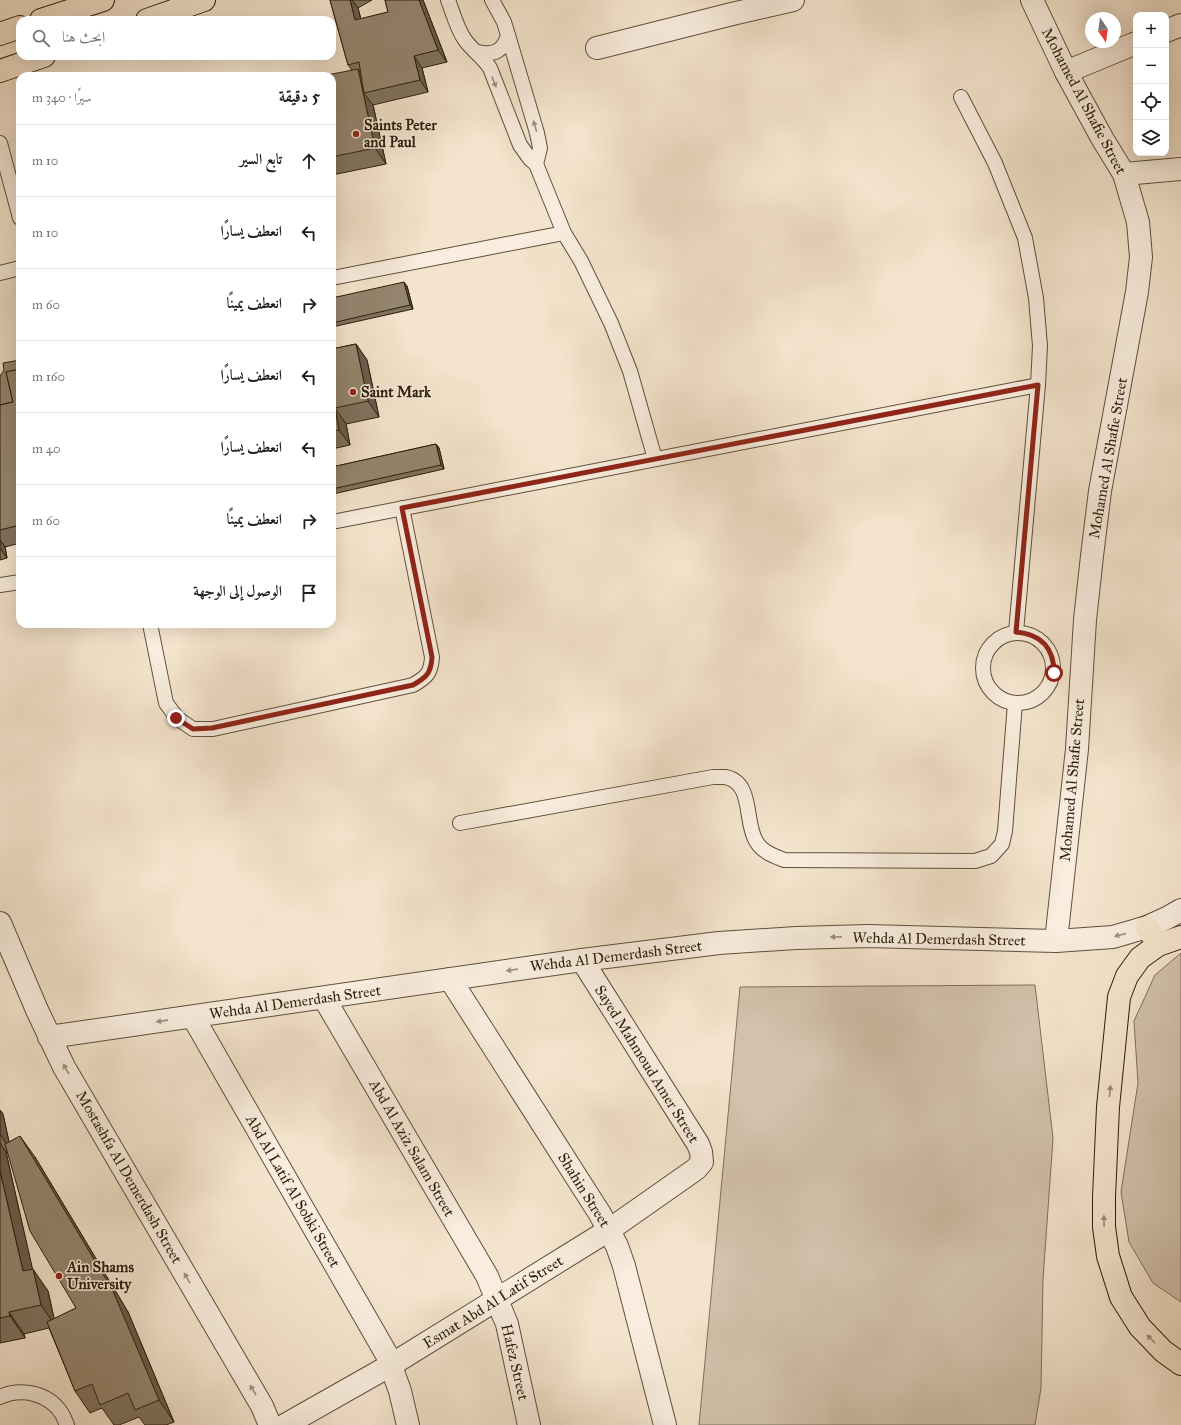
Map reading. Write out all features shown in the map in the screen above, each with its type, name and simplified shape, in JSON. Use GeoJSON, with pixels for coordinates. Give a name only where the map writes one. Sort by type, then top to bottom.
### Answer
{"type":"FeatureCollection","features":[{"type":"Feature","properties":{"kind":"main road"},"geometry":{"type":"LineString","coordinates":[[53,16],[103,0]]}},
{"type":"Feature","properties":{"kind":"main road"},"geometry":{"type":"LineString","coordinates":[[158,16],[204,0]]}},
{"type":"Feature","properties":{"kind":"main road"},"geometry":{"type":"LineString","coordinates":[[0,34],[16,28]]}},
{"type":"Feature","properties":{"kind":"main road"},"geometry":{"type":"LineString","coordinates":[[0,71],[32,60]]}},
{"type":"Feature","properties":{"kind":"main road"},"geometry":{"type":"LineString","coordinates":[[1181,937],[1152,936],[1140,958],[1127,976],[1119,997],[1108,1107],[1104,1197],[1104,1227],[1108,1256],[1121,1297],[1140,1327],[1163,1351],[1181,1364]]}},
{"type":"Feature","properties":{"kind":"street"},"geometry":{"type":"LineString","coordinates":[[597,48],[729,7],[793,0]]}},
{"type":"Feature","properties":{"kind":"street","name":"Mohamed Al Shafie Street"},"geometry":{"type":"LineString","coordinates":[[1032,0],[1066,72],[1102,138],[1124,174],[1138,222],[1141,257],[1137,292],[1100,491],[1085,620],[1077,749],[1056,941]]}},
{"type":"Feature","properties":{"kind":"street"},"geometry":{"type":"LineString","coordinates":[[1169,30],[1181,24]]}},
{"type":"Feature","properties":{"kind":"street"},"geometry":{"type":"LineString","coordinates":[[1066,72],[1133,44]]}},
{"type":"Feature","properties":{"kind":"street"},"geometry":{"type":"LineString","coordinates":[[1124,174],[1181,169]]}},
{"type":"Feature","properties":{"kind":"street","name":"Wehda Al Demerdash Street"},"geometry":{"type":"LineString","coordinates":[[50,1038],[582,960],[719,943],[796,938],[868,936],[1056,941],[1152,936],[1167,918],[1181,910]]}},
{"type":"Feature","properties":{"kind":"street","name":"Mostashfa Al Demerdash Street"},"geometry":{"type":"LineString","coordinates":[[0,923],[64,1067],[262,1406],[270,1425]]}},
{"type":"Feature","properties":{"kind":"street","name":"Sayed Mahmoud Amer Street"},"geometry":{"type":"LineString","coordinates":[[582,960],[698,1144],[702,1162],[696,1169]]}},
{"type":"Feature","properties":{"kind":"street","name":"Shahin Street"},"geometry":{"type":"LineString","coordinates":[[450,979],[609,1230],[617,1246],[624,1266],[665,1425]]}},
{"type":"Feature","properties":{"kind":"street","name":"Abd Al Aziz Salam Street"},"geometry":{"type":"LineString","coordinates":[[324,998],[483,1269],[497,1299]]}},
{"type":"Feature","properties":{"kind":"street","name":"Abd Al Latif Al Sobki Street"},"geometry":{"type":"LineString","coordinates":[[193,1017],[383,1349],[391,1365],[400,1391],[408,1425]]}},
{"type":"Feature","properties":{"kind":"street","name":"Esmat Abd Al Latif Street"},"geometry":{"type":"LineString","coordinates":[[285,1425],[391,1365],[609,1230],[696,1169]]}},
{"type":"Feature","properties":{"kind":"street","name":"Hafez Street"},"geometry":{"type":"LineString","coordinates":[[497,1299],[507,1324],[529,1425]]}},
{"type":"Feature","properties":{"kind":"lane"},"geometry":{"type":"LineString","coordinates":[[448,0],[461,33],[471,47],[478,52],[490,68],[520,146],[536,164],[564,233],[581,261],[611,323],[630,371],[655,459]]}},
{"type":"Feature","properties":{"kind":"lane"},"geometry":{"type":"LineString","coordinates":[[492,0],[504,22],[538,140],[540,148],[536,164]]}},
{"type":"Feature","properties":{"kind":"lane"},"geometry":{"type":"LineString","coordinates":[[478,52],[485,54],[494,53],[504,46],[508,35]]}},
{"type":"Feature","properties":{"kind":"lane"},"geometry":{"type":"LineString","coordinates":[[961,97],[995,163],[1025,238],[1036,298],[1040,346],[1038,385],[1016,632]]}},
{"type":"Feature","properties":{"kind":"lane"},"geometry":{"type":"LineString","coordinates":[[0,143],[16,203]]}},
{"type":"Feature","properties":{"kind":"lane"},"geometry":{"type":"LineString","coordinates":[[336,277],[564,233]]}},
{"type":"Feature","properties":{"kind":"lane"},"geometry":{"type":"LineString","coordinates":[[0,272],[16,269]]}},
{"type":"Feature","properties":{"kind":"lane"},"geometry":{"type":"LineString","coordinates":[[336,521],[1038,385]]}},
{"type":"Feature","properties":{"kind":"lane"},"geometry":{"type":"LineString","coordinates":[[151,628],[166,703],[176,718],[193,729],[212,728],[413,685],[425,679],[431,667],[432,657],[402,508]]}},
{"type":"Feature","properties":{"kind":"lane"},"geometry":{"type":"LineString","coordinates":[[0,585],[16,583]]}},
{"type":"Feature","properties":{"kind":"lane"},"geometry":{"type":"LineString","coordinates":[[1016,632],[1026,633],[1036,637],[1045,644],[1054,663],[1054,673],[1044,692],[1036,698],[1026,702],[1015,703],[1005,700],[992,691],[984,678],[983,667],[984,657],[996,640],[1016,632]]}},
{"type":"Feature","properties":{"kind":"lane"},"geometry":{"type":"LineString","coordinates":[[460,823],[713,777],[726,777],[738,783],[744,792],[751,830],[756,842],[768,854],[784,860],[975,861],[991,856],[1002,844],[1005,831],[1015,703]]}},
{"type":"Feature","properties":{"kind":"lane"},"geometry":{"type":"LineString","coordinates":[[0,1397],[8,1394],[23,1392],[38,1395],[51,1402],[56,1407],[67,1425]]}},
{"type":"Feature","properties":{"kind":"shaded area"},"geometry":{"type":"Polygon","coordinates":[[[1181,953],[1181,1302],[1153,1283],[1129,1242],[1121,1192],[1138,1083],[1134,1021],[1155,975],[1181,953]]]}},
{"type":"Feature","properties":{"kind":"shaded area"},"geometry":{"type":"Polygon","coordinates":[[[1035,985],[1053,1138],[1043,1280],[1041,1388],[1035,1425],[699,1425],[740,987],[1035,985]]]}},
{"type":"Feature","properties":{"kind":"building"},"geometry":{"type":"Polygon","coordinates":[[[330,0],[350,0],[355,20],[388,12],[385,0],[419,0],[438,50],[414,56],[420,80],[364,93],[359,62],[348,65],[336,22],[336,16],[334,16],[330,0]]]}},
{"type":"Feature","properties":{"kind":"building"},"geometry":{"type":"Polygon","coordinates":[[[358,69],[375,148],[336,156],[336,73],[358,69]]]}},
{"type":"Feature","properties":{"kind":"building"},"geometry":{"type":"Polygon","coordinates":[[[404,282],[410,305],[336,322],[336,297],[404,282]]]}},
{"type":"Feature","properties":{"kind":"building"},"geometry":{"type":"Polygon","coordinates":[[[356,344],[368,401],[336,408],[336,348],[356,344]]]}},
{"type":"Feature","properties":{"kind":"building"},"geometry":{"type":"Polygon","coordinates":[[[16,361],[16,370],[6,372],[13,402],[0,405],[0,376],[4,370],[3,363],[16,361]]]}},
{"type":"Feature","properties":{"kind":"building"},"geometry":{"type":"Polygon","coordinates":[[[16,370],[16,526],[0,530],[0,405],[13,402],[6,372],[16,370]]]}},
{"type":"Feature","properties":{"kind":"building"},"geometry":{"type":"Polygon","coordinates":[[[336,414],[339,430],[336,430],[336,414]]]}},
{"type":"Feature","properties":{"kind":"building"},"geometry":{"type":"Polygon","coordinates":[[[436,444],[441,465],[336,488],[336,466],[436,444]]]}},
{"type":"Feature","properties":{"kind":"building"},"geometry":{"type":"Polygon","coordinates":[[[20,1136],[113,1291],[159,1400],[135,1410],[128,1393],[100,1405],[92,1384],[75,1391],[47,1322],[76,1308],[30,1231],[5,1144],[20,1136]]]}},
{"type":"Feature","properties":{"kind":"building"},"geometry":{"type":"Polygon","coordinates":[[[0,1171],[23,1271],[33,1269],[41,1305],[9,1312],[10,1316],[0,1318],[0,1171]]]}},
{"type":"Feature","properties":{"kind":"place","name":"Saints Peter and Paul"},"geometry":{"type":"Point","coordinates":[356,134]}},
{"type":"Feature","properties":{"kind":"place","name":"Saint Mark"},"geometry":{"type":"Point","coordinates":[353,392]}},
{"type":"Feature","properties":{"kind":"place","name":"Ain Shams University"},"geometry":{"type":"Point","coordinates":[59,1276]}},
{"type":"Feature","properties":{"kind":"route"},"geometry":{"type":"LineString","coordinates":[[176,718],[193,729],[212,728],[413,685],[425,679],[431,667],[432,657],[402,508],[1038,385],[1016,632],[1026,633],[1036,637],[1045,644],[1054,663],[1054,673]]}}]}
